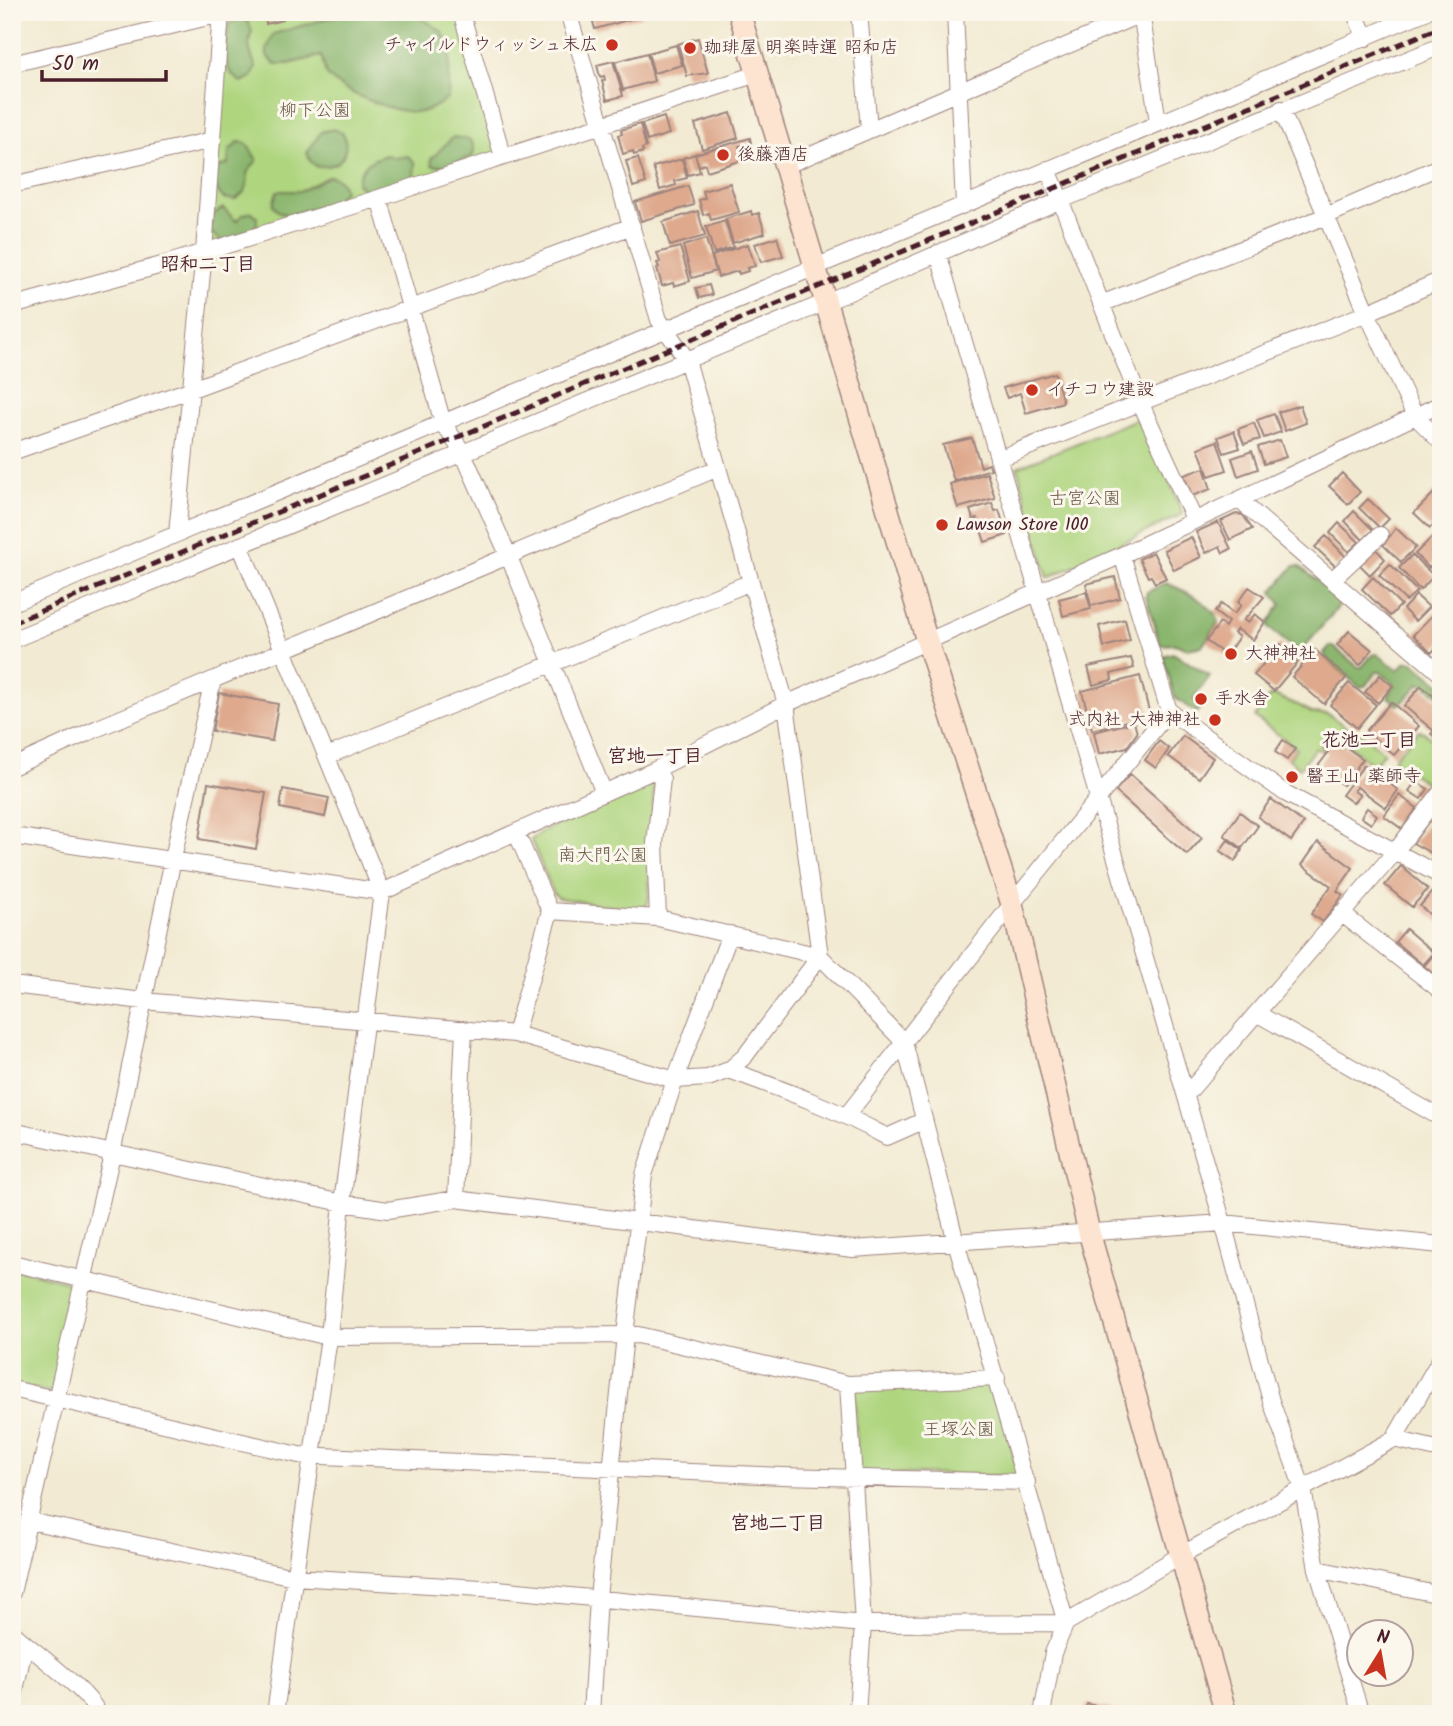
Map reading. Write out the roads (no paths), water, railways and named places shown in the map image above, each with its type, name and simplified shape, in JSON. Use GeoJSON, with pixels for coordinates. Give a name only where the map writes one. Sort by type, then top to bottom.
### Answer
{"type":"FeatureCollection","features":[{"type":"Feature","properties":{"kind":"street"},"geometry":{"type":"LineString","coordinates":[[461,12],[503,157]]}},
{"type":"Feature","properties":{"kind":"street"},"geometry":{"type":"LineString","coordinates":[[12,985],[144,1001],[515,1034],[676,1080],[708,1079],[729,1070],[745,1056],[820,956],[786,704],[687,360],[659,320],[568,12]]}},
{"type":"Feature","properties":{"kind":"street"},"geometry":{"type":"LineString","coordinates":[[739,12],[927,641],[1012,904],[1089,1232],[1226,1714]]}},
{"type":"Feature","properties":{"kind":"street"},"geometry":{"type":"LineString","coordinates":[[859,12],[869,129]]}},
{"type":"Feature","properties":{"kind":"street"},"geometry":{"type":"LineString","coordinates":[[955,12],[964,205]]}},
{"type":"Feature","properties":{"kind":"street"},"geometry":{"type":"LineString","coordinates":[[1354,12],[1366,37]]}},
{"type":"Feature","properties":{"kind":"street"},"geometry":{"type":"LineString","coordinates":[[12,603],[1425,12]]}},
{"type":"Feature","properties":{"kind":"street"},"geometry":{"type":"LineString","coordinates":[[12,64],[224,13],[177,534]]}},
{"type":"Feature","properties":{"kind":"street"},"geometry":{"type":"LineString","coordinates":[[785,166],[1141,13],[1158,122]]}},
{"type":"Feature","properties":{"kind":"street"},"geometry":{"type":"LineString","coordinates":[[12,640],[824,303],[1059,201],[1441,46]]}},
{"type":"Feature","properties":{"kind":"street"},"geometry":{"type":"LineString","coordinates":[[12,306],[379,198],[757,74]]}},
{"type":"Feature","properties":{"kind":"street"},"geometry":{"type":"LineString","coordinates":[[1281,109],[1367,313],[1415,416],[1441,442]]}},
{"type":"Feature","properties":{"kind":"street"},"geometry":{"type":"LineString","coordinates":[[12,185],[213,140]]}},
{"type":"Feature","properties":{"kind":"street"},"geometry":{"type":"LineString","coordinates":[[1101,304],[1326,216],[1441,166]]}},
{"type":"Feature","properties":{"kind":"street"},"geometry":{"type":"LineString","coordinates":[[1048,169],[1141,404],[1194,519]]}},
{"type":"Feature","properties":{"kind":"street"},"geometry":{"type":"LineString","coordinates":[[379,198],[443,423],[463,453],[509,557],[604,793]]}},
{"type":"Feature","properties":{"kind":"street"},"geometry":{"type":"LineString","coordinates":[[12,452],[192,389],[632,226]]}},
{"type":"Feature","properties":{"kind":"street"},"geometry":{"type":"LineString","coordinates":[[938,253],[1186,1095],[1271,1401],[1303,1489],[1317,1569],[1361,1714]]}},
{"type":"Feature","properties":{"kind":"street"},"geometry":{"type":"LineString","coordinates":[[998,459],[1367,313],[1441,280]]}},
{"type":"Feature","properties":{"kind":"street"},"geometry":{"type":"LineString","coordinates":[[12,836],[382,892],[655,770],[786,704],[1122,555],[1441,404]]}},
{"type":"Feature","properties":{"kind":"street"},"geometry":{"type":"LineString","coordinates":[[12,767],[718,468]]}},
{"type":"Feature","properties":{"kind":"street"},"geometry":{"type":"LineString","coordinates":[[1239,500],[1441,674]]}},
{"type":"Feature","properties":{"kind":"street"},"geometry":{"type":"LineString","coordinates":[[1332,580],[1380,535]]}},
{"type":"Feature","properties":{"kind":"street"},"geometry":{"type":"LineString","coordinates":[[240,545],[382,892],[368,1019],[342,1203],[329,1337],[275,1714]]}},
{"type":"Feature","properties":{"kind":"street"},"geometry":{"type":"LineString","coordinates":[[1122,555],[1169,711],[1285,793],[1441,876]]}},
{"type":"Feature","properties":{"kind":"street"},"geometry":{"type":"LineString","coordinates":[[327,756],[751,582]]}},
{"type":"Feature","properties":{"kind":"street"},"geometry":{"type":"LineString","coordinates":[[12,1593],[111,1154],[213,680]]}},
{"type":"Feature","properties":{"kind":"street"},"geometry":{"type":"LineString","coordinates":[[848,1115],[1012,904],[1169,711]]}},
{"type":"Feature","properties":{"kind":"street"},"geometry":{"type":"LineString","coordinates":[[655,770],[662,779],[655,843],[658,918]]}},
{"type":"Feature","properties":{"kind":"street"},"geometry":{"type":"LineString","coordinates":[[1186,1095],[1395,852],[1441,792]]}},
{"type":"Feature","properties":{"kind":"street"},"geometry":{"type":"LineString","coordinates":[[515,1034],[550,911],[516,832]]}},
{"type":"Feature","properties":{"kind":"street"},"geometry":{"type":"LineString","coordinates":[[550,911],[658,918],[820,956],[904,1042],[956,1242],[1066,1623],[1054,1653],[1042,1714]]}},
{"type":"Feature","properties":{"kind":"street"},"geometry":{"type":"LineString","coordinates":[[1341,912],[1441,991]]}},
{"type":"Feature","properties":{"kind":"street"},"geometry":{"type":"LineString","coordinates":[[591,1714],[598,1598],[644,1175],[730,934]]}},
{"type":"Feature","properties":{"kind":"street"},"geometry":{"type":"LineString","coordinates":[[1258,1014],[1441,1118]]}},
{"type":"Feature","properties":{"kind":"street"},"geometry":{"type":"LineString","coordinates":[[456,1199],[464,1029]]}},
{"type":"Feature","properties":{"kind":"street"},"geometry":{"type":"LineString","coordinates":[[729,1070],[814,1100],[887,1137],[923,1121]]}},
{"type":"Feature","properties":{"kind":"street"},"geometry":{"type":"LineString","coordinates":[[12,1131],[342,1203],[388,1210],[456,1199],[853,1249],[1223,1223],[1441,1245]]}},
{"type":"Feature","properties":{"kind":"street"},"geometry":{"type":"LineString","coordinates":[[12,1263],[329,1337],[638,1335],[848,1384],[997,1378]]}},
{"type":"Feature","properties":{"kind":"street"},"geometry":{"type":"LineString","coordinates":[[29,1521],[294,1577],[498,1588],[863,1624],[1066,1623],[1181,1555],[1394,1439],[1441,1358]]}},
{"type":"Feature","properties":{"kind":"street"},"geometry":{"type":"LineString","coordinates":[[848,1384],[863,1624],[857,1714]]}},
{"type":"Feature","properties":{"kind":"street"},"geometry":{"type":"LineString","coordinates":[[12,1389],[299,1455],[854,1478],[1027,1482]]}},
{"type":"Feature","properties":{"kind":"street"},"geometry":{"type":"LineString","coordinates":[[1394,1439],[1441,1450]]}},
{"type":"Feature","properties":{"kind":"street"},"geometry":{"type":"LineString","coordinates":[[1317,1569],[1441,1595]]}},
{"type":"Feature","properties":{"kind":"street"},"geometry":{"type":"LineString","coordinates":[[12,1632],[83,1693],[98,1714]]}},
{"type":"Feature","properties":{"kind":"street"},"geometry":{"type":"LineString","coordinates":[[12,1704],[25,1644]]}},
{"type":"Feature","properties":{"kind":"railway"},"geometry":{"type":"LineString","coordinates":[[12,623],[1441,27]]}},
{"type":"Feature","properties":{"kind":"place","name":"チャイルドウィッシュ末広"},"geometry":{"type":"Point","coordinates":[612,45]}},
{"type":"Feature","properties":{"kind":"place","name":"珈琲屋 明楽時運 昭和店"},"geometry":{"type":"Point","coordinates":[690,48]}},
{"type":"Feature","properties":{"kind":"place","name":"後藤酒店"},"geometry":{"type":"Point","coordinates":[723,155]}},
{"type":"Feature","properties":{"kind":"place","name":"イチコウ建設"},"geometry":{"type":"Point","coordinates":[1032,390]}},
{"type":"Feature","properties":{"kind":"place","name":"Lawson Store 100"},"geometry":{"type":"Point","coordinates":[942,525]}},
{"type":"Feature","properties":{"kind":"place","name":"大神神社"},"geometry":{"type":"Point","coordinates":[1231,654]}},
{"type":"Feature","properties":{"kind":"place","name":"手水舎"},"geometry":{"type":"Point","coordinates":[1201,699]}},
{"type":"Feature","properties":{"kind":"place","name":"式内社 大神神社"},"geometry":{"type":"Point","coordinates":[1215,720]}},
{"type":"Feature","properties":{"kind":"place","name":"醫王山 薬師寺"},"geometry":{"type":"Point","coordinates":[1292,777]}},
{"type":"Feature","properties":{"kind":"district","name":"昭和二丁目"},"geometry":{"type":"Point","coordinates":[208,265]}},
{"type":"Feature","properties":{"kind":"district","name":"花池二丁目"},"geometry":{"type":"Point","coordinates":[1369,741]}},
{"type":"Feature","properties":{"kind":"district","name":"宮地一丁目"},"geometry":{"type":"Point","coordinates":[655,757]}},
{"type":"Feature","properties":{"kind":"district","name":"宮地二丁目"},"geometry":{"type":"Point","coordinates":[778,1524]}},
{"type":"Feature","properties":{"kind":"park label","name":"柳下公園"},"geometry":{"type":"Point","coordinates":[315,111]}},
{"type":"Feature","properties":{"kind":"park label","name":"古宮公園"},"geometry":{"type":"Point","coordinates":[1085,499]}},
{"type":"Feature","properties":{"kind":"park label","name":"南大門公園"},"geometry":{"type":"Point","coordinates":[603,856]}},
{"type":"Feature","properties":{"kind":"park label","name":"王塚公園"},"geometry":{"type":"Point","coordinates":[959,1430]}}]}
